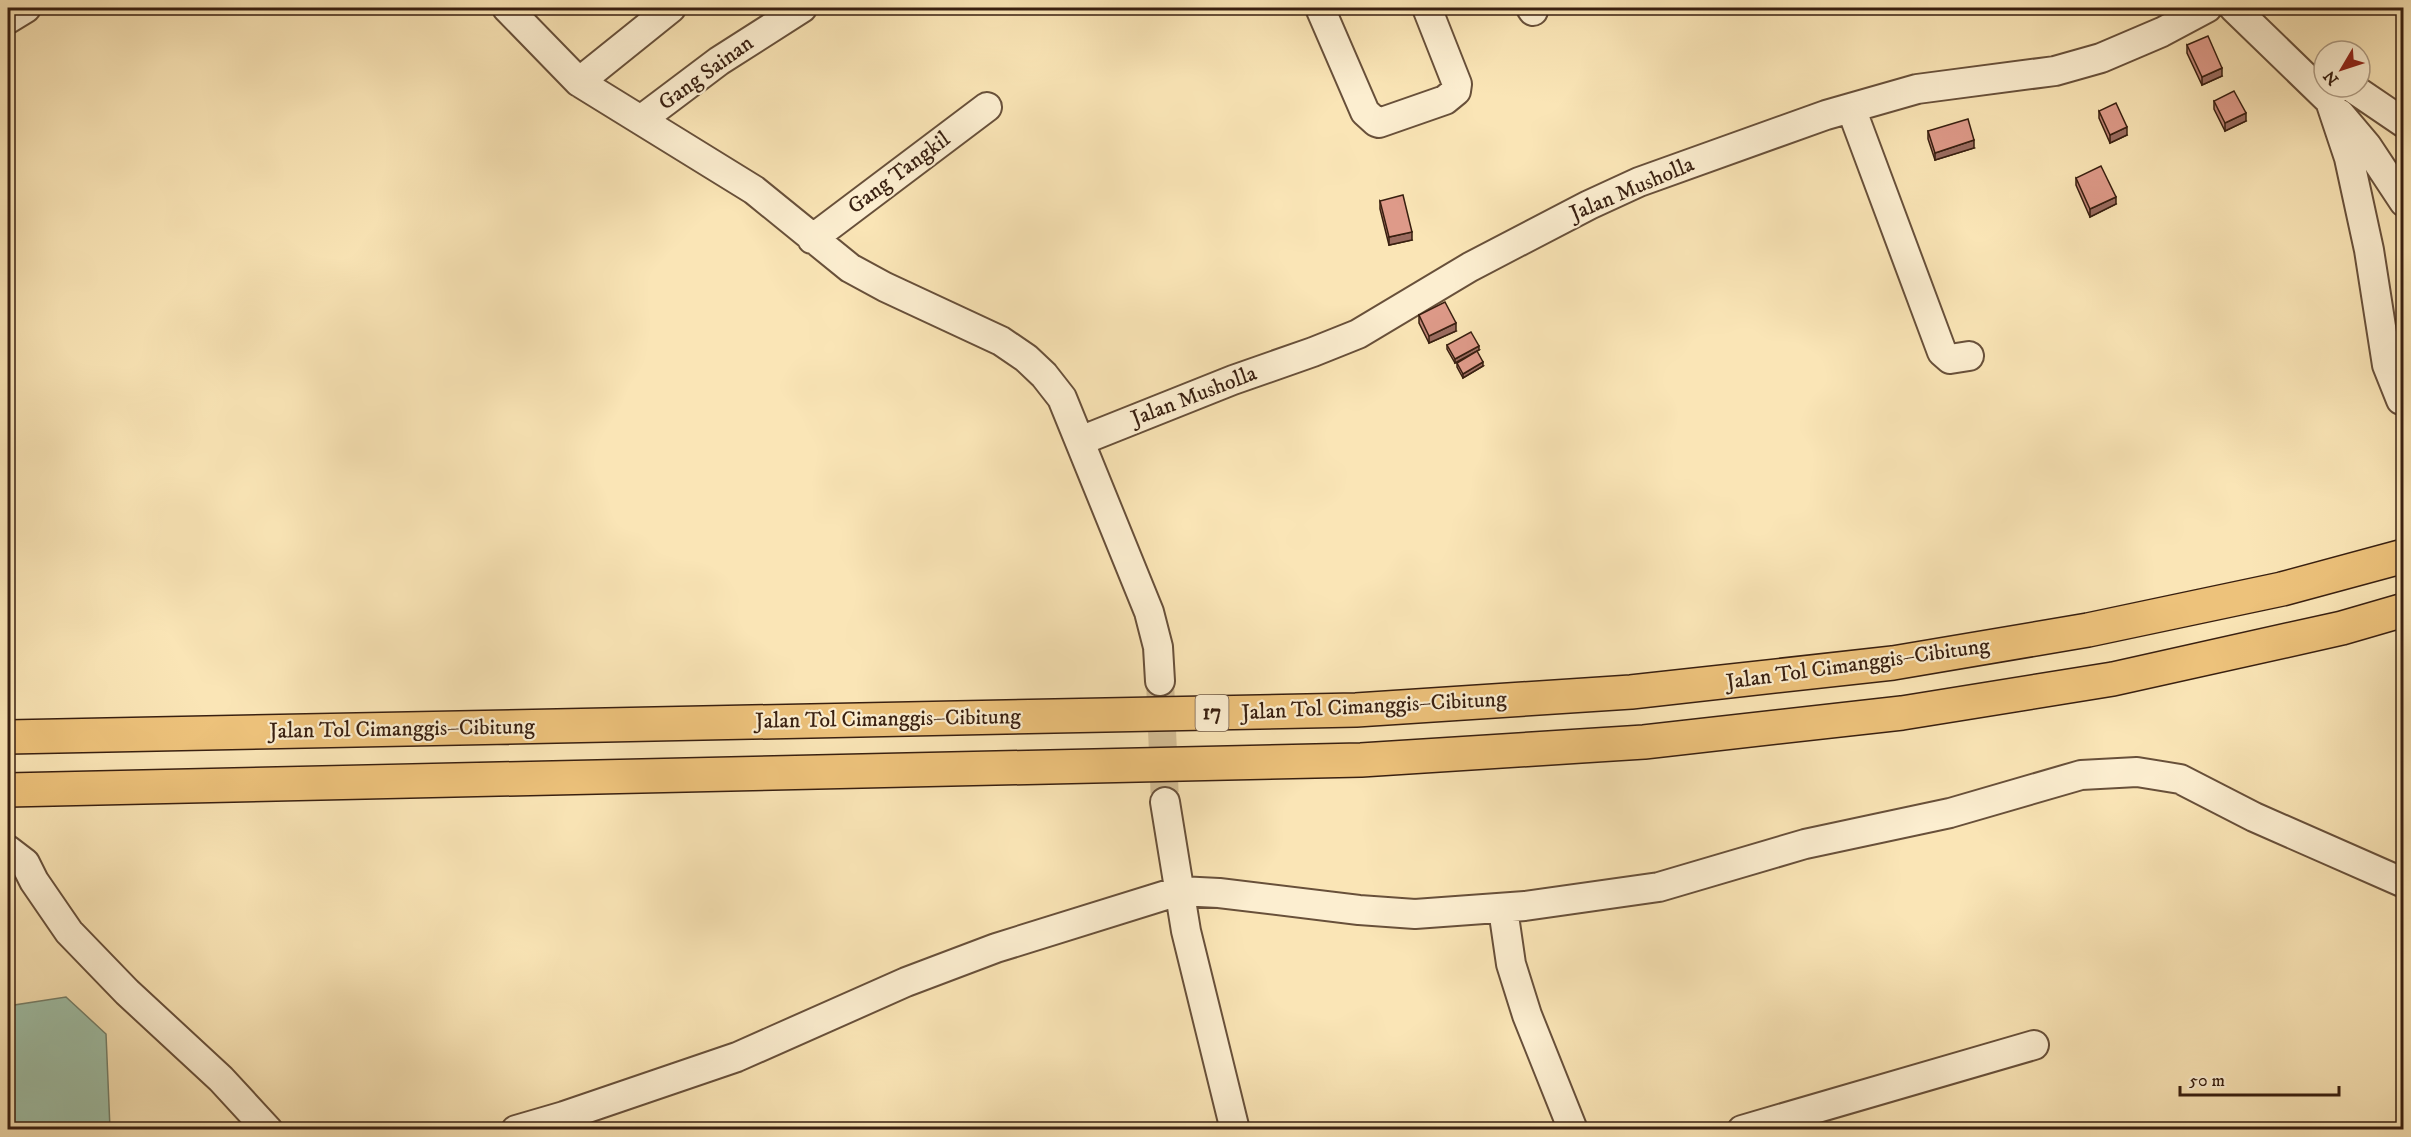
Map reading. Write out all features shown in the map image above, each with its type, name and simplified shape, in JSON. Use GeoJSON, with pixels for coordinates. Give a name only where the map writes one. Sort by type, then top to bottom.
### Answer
{"type":"FeatureCollection","features":[{"type":"Feature","properties":{"kind":"highway","name":"Jalan Tol Cimanggis–Cibitung"},"geometry":{"type":"LineString","coordinates":[[8,737],[1356,710],[1632,692],[1893,663],[2065,634],[2282,589],[2403,556]]}},
{"type":"Feature","properties":{"kind":"highway","name":"17"},"geometry":{"type":"LineString","coordinates":[[8,790],[1361,760],[1644,742],[1902,713],[2113,679],[2342,628],[2403,610]]}},
{"type":"Feature","properties":{"kind":"street"},"geometry":{"type":"LineString","coordinates":[[8,19],[26,8]]}},
{"type":"Feature","properties":{"kind":"street"},"geometry":{"type":"LineString","coordinates":[[507,8],[579,82],[754,190],[859,273],[1001,340],[1026,358],[1044,375],[1062,398],[1149,612],[1158,647],[1160,681]]}},
{"type":"Feature","properties":{"kind":"street"},"geometry":{"type":"LineString","coordinates":[[579,82],[671,8]]}},
{"type":"Feature","properties":{"kind":"street","name":"Gang Sainan"},"geometry":{"type":"LineString","coordinates":[[642,120],[719,61],[802,8]]}},
{"type":"Feature","properties":{"kind":"street"},"geometry":{"type":"LineString","coordinates":[[1320,8],[1365,112],[1379,123],[1445,100],[1456,91],[1457,84],[1427,8]]}},
{"type":"Feature","properties":{"kind":"street","name":"Jalan Musholla"},"geometry":{"type":"LineString","coordinates":[[1080,441],[1233,380],[1358,334],[1470,267],[1589,205],[1639,182],[1851,108],[1917,89],[2055,71],[2101,58],[2162,32],[2207,8]]}},
{"type":"Feature","properties":{"kind":"street"},"geometry":{"type":"LineString","coordinates":[[2234,8],[2312,73]]}},
{"type":"Feature","properties":{"kind":"street"},"geometry":{"type":"LineString","coordinates":[[2331,99],[2349,158],[2369,250],[2387,365],[2401,400]]}},
{"type":"Feature","properties":{"kind":"street"},"geometry":{"type":"LineString","coordinates":[[2336,99],[2403,202]]}},
{"type":"Feature","properties":{"kind":"street"},"geometry":{"type":"LineString","coordinates":[[2355,99],[2403,123]]}},
{"type":"Feature","properties":{"kind":"street","name":"Gang Tangkil"},"geometry":{"type":"LineString","coordinates":[[812,238],[987,107]]}},
{"type":"Feature","properties":{"kind":"street"},"geometry":{"type":"LineString","coordinates":[[1851,108],[1942,352],[1950,359],[1969,356]]}},
{"type":"Feature","properties":{"kind":"street"},"geometry":{"type":"LineString","coordinates":[[516,1130],[737,1057],[906,982],[996,948],[1179,891],[1219,893],[1359,910],[1415,914],[1503,909],[1659,887],[1804,844],[1950,813],[2081,775],[2137,772],[2180,779],[2254,817],[2403,883]]}},
{"type":"Feature","properties":{"kind":"street"},"geometry":{"type":"LineString","coordinates":[[1165,802],[1186,931],[1235,1130]]}},
{"type":"Feature","properties":{"kind":"street"},"geometry":{"type":"LineString","coordinates":[[8,850],[26,864],[34,881],[69,932],[128,992],[221,1079],[268,1130]]}},
{"type":"Feature","properties":{"kind":"street"},"geometry":{"type":"LineString","coordinates":[[1503,909],[1511,964],[1527,1015],[1573,1130]]}},
{"type":"Feature","properties":{"kind":"street"},"geometry":{"type":"LineString","coordinates":[[1742,1130],[2034,1045]]}},
{"type":"Feature","properties":{"kind":"shaded area"},"geometry":{"type":"Polygon","coordinates":[[[66,997],[106,1034],[110,1129],[8,1129],[8,1006],[66,997]]]}},
{"type":"Feature","properties":{"kind":"building"},"geometry":{"type":"Polygon","coordinates":[[[2208,36],[2222,68],[2202,77],[2187,45],[2208,36]]]}},
{"type":"Feature","properties":{"kind":"building"},"geometry":{"type":"Polygon","coordinates":[[[2234,91],[2246,113],[2225,123],[2214,101],[2234,91]]]}},
{"type":"Feature","properties":{"kind":"building"},"geometry":{"type":"Polygon","coordinates":[[[2116,103],[2127,127],[2110,135],[2099,111],[2116,103]]]}},
{"type":"Feature","properties":{"kind":"building"},"geometry":{"type":"Polygon","coordinates":[[[1968,119],[1974,140],[1935,153],[1928,131],[1968,119]]]}},
{"type":"Feature","properties":{"kind":"building"},"geometry":{"type":"Polygon","coordinates":[[[2101,166],[2116,197],[2090,209],[2076,178],[2101,166]]]}},
{"type":"Feature","properties":{"kind":"building"},"geometry":{"type":"Polygon","coordinates":[[[1403,195],[1412,232],[1389,237],[1380,201],[1403,195]]]}},
{"type":"Feature","properties":{"kind":"building"},"geometry":{"type":"Polygon","coordinates":[[[1445,302],[1456,323],[1429,336],[1419,315],[1445,302]]]}},
{"type":"Feature","properties":{"kind":"building"},"geometry":{"type":"Polygon","coordinates":[[[1471,332],[1479,346],[1455,359],[1447,345],[1471,332]]]}},
{"type":"Feature","properties":{"kind":"building"},"geometry":{"type":"Polygon","coordinates":[[[1477,351],[1483,362],[1463,374],[1457,363],[1477,351]]]}},
{"type":"Feature","properties":{"kind":"tunnel"},"geometry":{"type":"LineString","coordinates":[[1160,681],[1165,802]]}}]}
